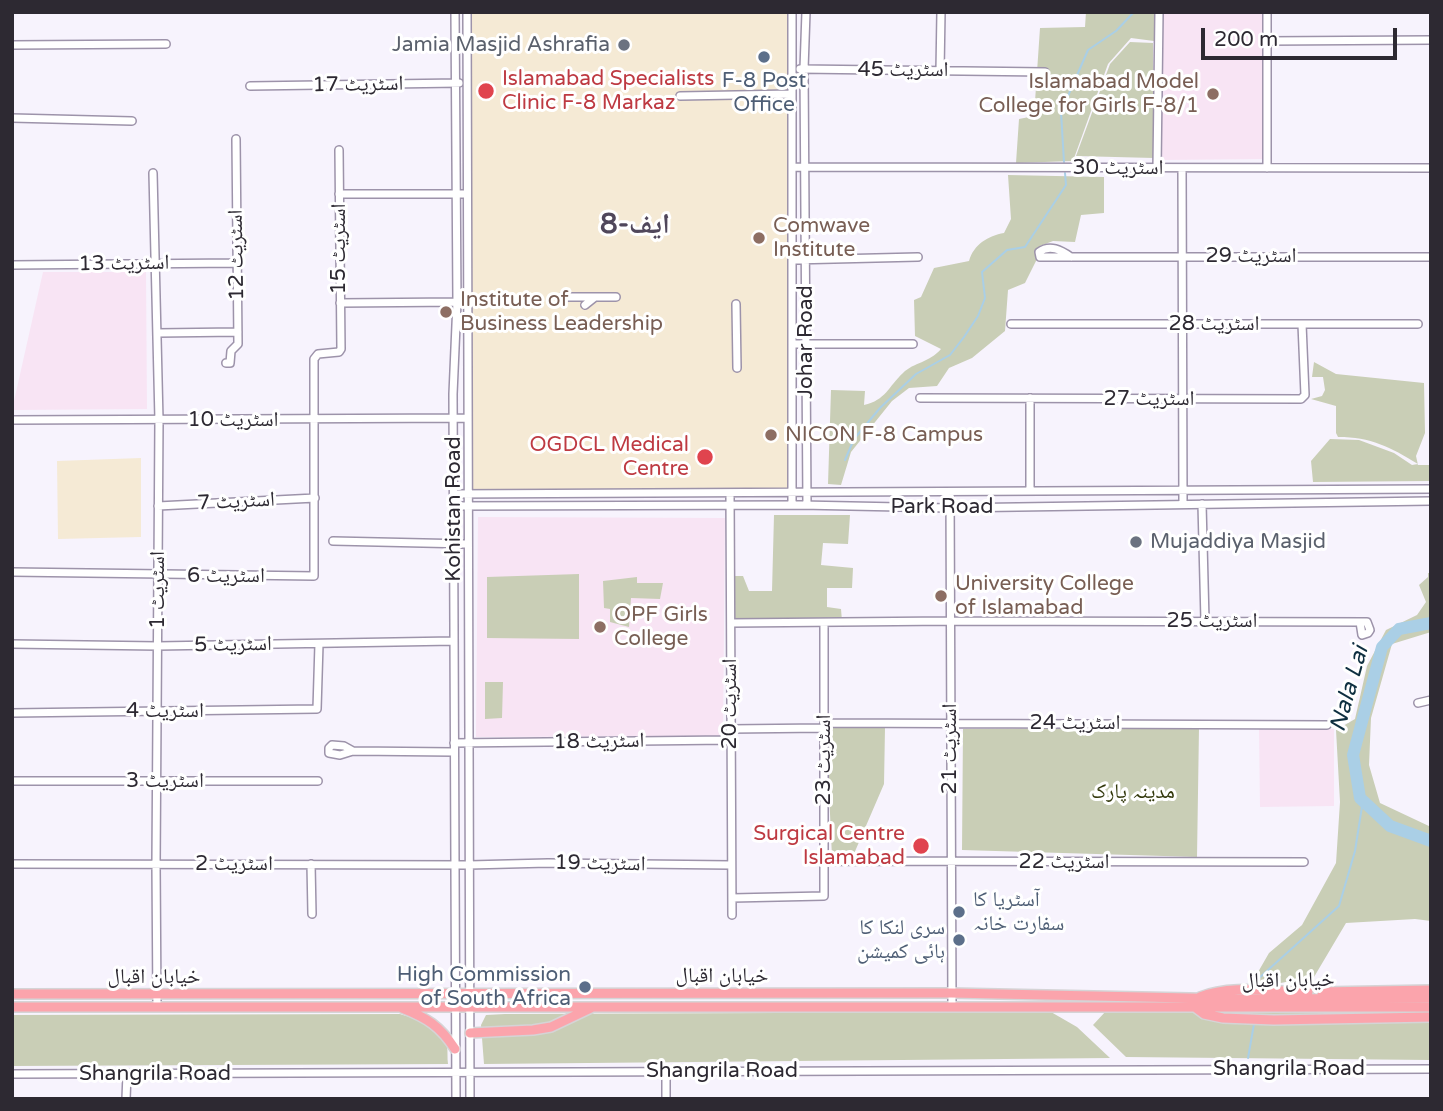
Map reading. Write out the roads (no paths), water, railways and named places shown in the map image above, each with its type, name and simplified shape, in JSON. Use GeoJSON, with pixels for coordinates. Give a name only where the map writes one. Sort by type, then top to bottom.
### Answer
{"type":"FeatureCollection","features":[{"type":"Feature","properties":{"kind":"main road"},"geometry":{"type":"LineString","coordinates":[[1431,990],[1231,991],[1213,992],[1194,1002],[1204,1014],[1223,1018],[1274,1020],[1431,1017]]}},
{"type":"Feature","properties":{"kind":"main road","name":"خیابان اقبال"},"geometry":{"type":"LineString","coordinates":[[12,995],[951,993],[1431,1007]]}},
{"type":"Feature","properties":{"kind":"main road","name":"خیابان اقبال"},"geometry":{"type":"LineString","coordinates":[[12,1007],[952,1006],[1431,998]]}},
{"type":"Feature","properties":{"kind":"main road"},"geometry":{"type":"LineString","coordinates":[[395,1006],[430,1020],[448,1037],[455,1049]]}},
{"type":"Feature","properties":{"kind":"main road"},"geometry":{"type":"LineString","coordinates":[[470,1033],[551,1027],[592,1007]]}},
{"type":"Feature","properties":{"kind":"street","name":"Kohistan Road"},"geometry":{"type":"LineString","coordinates":[[455,12],[457,302],[453,418],[456,1099]]}},
{"type":"Feature","properties":{"kind":"street","name":"Kohistan Road"},"geometry":{"type":"LineString","coordinates":[[467,12],[470,1099]]}},
{"type":"Feature","properties":{"kind":"street","name":"Johar Road"},"geometry":{"type":"LineString","coordinates":[[792,12],[792,505]]}},
{"type":"Feature","properties":{"kind":"street","name":"Johar Road"},"geometry":{"type":"LineString","coordinates":[[806,12],[804,167],[807,505]]}},
{"type":"Feature","properties":{"kind":"street"},"geometry":{"type":"LineString","coordinates":[[940,71],[941,12]]}},
{"type":"Feature","properties":{"kind":"street"},"geometry":{"type":"LineString","coordinates":[[1157,168],[1159,12]]}},
{"type":"Feature","properties":{"kind":"street"},"geometry":{"type":"LineString","coordinates":[[1267,12],[1267,168]]}},
{"type":"Feature","properties":{"kind":"street"},"geometry":{"type":"LineString","coordinates":[[1267,41],[1431,40]]}},
{"type":"Feature","properties":{"kind":"street"},"geometry":{"type":"LineString","coordinates":[[12,45],[166,44]]}},
{"type":"Feature","properties":{"kind":"street","name":"اسٹریٹ 45"},"geometry":{"type":"LineString","coordinates":[[792,69],[1045,72]]}},
{"type":"Feature","properties":{"kind":"street","name":"اسٹریٹ 17"},"geometry":{"type":"LineString","coordinates":[[250,86],[467,83]]}},
{"type":"Feature","properties":{"kind":"street"},"geometry":{"type":"LineString","coordinates":[[680,96],[792,94]]}},
{"type":"Feature","properties":{"kind":"street"},"geometry":{"type":"LineString","coordinates":[[12,118],[132,121]]}},
{"type":"Feature","properties":{"kind":"street","name":"اسٹریٹ 12"},"geometry":{"type":"LineString","coordinates":[[226,363],[230,363],[230,353],[237,344],[238,332],[236,139]]}},
{"type":"Feature","properties":{"kind":"street","name":"اسٹریٹ 15"},"geometry":{"type":"LineString","coordinates":[[314,420],[314,359],[318,354],[339,352],[341,349],[340,150]]}},
{"type":"Feature","properties":{"kind":"street","name":"اسٹریٹ 30"},"geometry":{"type":"LineString","coordinates":[[792,167],[1431,168]]}},
{"type":"Feature","properties":{"kind":"street"},"geometry":{"type":"LineString","coordinates":[[1182,168],[1183,504]]}},
{"type":"Feature","properties":{"kind":"street","name":"اسٹریٹ 1"},"geometry":{"type":"LineString","coordinates":[[153,173],[159,420],[157,1007]]}},
{"type":"Feature","properties":{"kind":"street"},"geometry":{"type":"LineString","coordinates":[[339,194],[467,194]]}},
{"type":"Feature","properties":{"kind":"street"},"geometry":{"type":"LineString","coordinates":[[792,260],[918,257]]}},
{"type":"Feature","properties":{"kind":"street","name":"اسٹریٹ 29"},"geometry":{"type":"LineString","coordinates":[[1071,257],[1431,257]]}},
{"type":"Feature","properties":{"kind":"street","name":"اسٹریٹ 13"},"geometry":{"type":"LineString","coordinates":[[12,265],[237,263]]}},
{"type":"Feature","properties":{"kind":"street"},"geometry":{"type":"LineString","coordinates":[[562,297],[616,297]]}},
{"type":"Feature","properties":{"kind":"street"},"geometry":{"type":"LineString","coordinates":[[585,304],[595,297]]}},
{"type":"Feature","properties":{"kind":"street"},"geometry":{"type":"LineString","coordinates":[[340,303],[467,302]]}},
{"type":"Feature","properties":{"kind":"street"},"geometry":{"type":"LineString","coordinates":[[736,304],[737,368]]}},
{"type":"Feature","properties":{"kind":"street","name":"اسٹریٹ 28"},"geometry":{"type":"LineString","coordinates":[[1011,324],[1418,324]]}},
{"type":"Feature","properties":{"kind":"street","name":"اسٹریٹ 27"},"geometry":{"type":"LineString","coordinates":[[920,398],[1304,398],[1302,324]]}},
{"type":"Feature","properties":{"kind":"street"},"geometry":{"type":"LineString","coordinates":[[158,333],[238,332]]}},
{"type":"Feature","properties":{"kind":"street"},"geometry":{"type":"LineString","coordinates":[[792,344],[913,344]]}},
{"type":"Feature","properties":{"kind":"street"},"geometry":{"type":"LineString","coordinates":[[453,394],[468,394]]}},
{"type":"Feature","properties":{"kind":"street"},"geometry":{"type":"LineString","coordinates":[[1030,398],[1030,492]]}},
{"type":"Feature","properties":{"kind":"street","name":"اسٹریٹ 10"},"geometry":{"type":"LineString","coordinates":[[12,420],[468,418]]}},
{"type":"Feature","properties":{"kind":"street"},"geometry":{"type":"LineString","coordinates":[[314,420],[315,498]]}},
{"type":"Feature","properties":{"kind":"street","name":"Park Road"},"geometry":{"type":"LineString","coordinates":[[454,494],[1431,489]]}},
{"type":"Feature","properties":{"kind":"street","name":"اسٹریٹ 21"},"geometry":{"type":"LineString","coordinates":[[950,492],[952,1006]]}},
{"type":"Feature","properties":{"kind":"street","name":"اسٹریٹ 20"},"geometry":{"type":"LineString","coordinates":[[730,493],[729,740],[732,915]]}},
{"type":"Feature","properties":{"kind":"street","name":"اسٹریٹ 7"},"geometry":{"type":"LineString","coordinates":[[158,506],[315,498]]}},
{"type":"Feature","properties":{"kind":"street","name":"اسٹریٹ 6"},"geometry":{"type":"LineString","coordinates":[[12,572],[314,576],[315,498]]}},
{"type":"Feature","properties":{"kind":"street","name":"Park Road"},"geometry":{"type":"LineString","coordinates":[[454,506],[807,505],[949,508],[1431,501]]}},
{"type":"Feature","properties":{"kind":"street"},"geometry":{"type":"LineString","coordinates":[[1202,504],[1205,621]]}},
{"type":"Feature","properties":{"kind":"street"},"geometry":{"type":"LineString","coordinates":[[333,541],[468,544]]}},
{"type":"Feature","properties":{"kind":"street","name":"اسٹریٹ 25"},"geometry":{"type":"LineString","coordinates":[[731,623],[950,621],[1367,622],[1370,630],[1368,634],[1362,635],[1360,622]]}},
{"type":"Feature","properties":{"kind":"street","name":"اسٹریٹ 23"},"geometry":{"type":"LineString","coordinates":[[732,898],[824,896],[824,623]]}},
{"type":"Feature","properties":{"kind":"street","name":"اسٹریٹ 5"},"geometry":{"type":"LineString","coordinates":[[12,644],[158,646],[454,641]]}},
{"type":"Feature","properties":{"kind":"street","name":"اسٹریٹ 4"},"geometry":{"type":"LineString","coordinates":[[12,713],[317,709],[319,643]]}},
{"type":"Feature","properties":{"kind":"street"},"geometry":{"type":"LineString","coordinates":[[1418,703],[1431,700]]}},
{"type":"Feature","properties":{"kind":"street","name":"اسٹریٹ 24"},"geometry":{"type":"LineString","coordinates":[[730,729],[950,722],[1327,725]]}},
{"type":"Feature","properties":{"kind":"street","name":"اسٹریٹ 18"},"geometry":{"type":"LineString","coordinates":[[454,743],[729,740]]}},
{"type":"Feature","properties":{"kind":"street"},"geometry":{"type":"LineString","coordinates":[[353,751],[454,752]]}},
{"type":"Feature","properties":{"kind":"street","name":"اسٹریٹ 3"},"geometry":{"type":"LineString","coordinates":[[12,781],[318,781]]}},
{"type":"Feature","properties":{"kind":"street","name":"اسٹریٹ 22"},"geometry":{"type":"LineString","coordinates":[[824,861],[1304,862]]}},
{"type":"Feature","properties":{"kind":"street","name":"اسٹریٹ 2"},"geometry":{"type":"LineString","coordinates":[[12,864],[455,865]]}},
{"type":"Feature","properties":{"kind":"street"},"geometry":{"type":"LineString","coordinates":[[311,864],[312,914]]}},
{"type":"Feature","properties":{"kind":"street","name":"اسٹریٹ 19"},"geometry":{"type":"LineString","coordinates":[[455,865],[731,865]]}},
{"type":"Feature","properties":{"kind":"street","name":"Shangrila Road"},"geometry":{"type":"LineString","coordinates":[[12,1074],[1431,1069]]}},
{"type":"Feature","properties":{"kind":"street"},"geometry":{"type":"LineString","coordinates":[[666,1071],[666,1099]]}},
{"type":"Feature","properties":{"kind":"street"},"geometry":{"type":"LineString","coordinates":[[126,1099],[127,1074]]}},
{"type":"Feature","properties":{"kind":"waterway"},"geometry":{"type":"LineString","coordinates":[[1064,162],[1061,112],[1088,50],[1116,31],[1134,12]]}},
{"type":"Feature","properties":{"kind":"waterway"},"geometry":{"type":"LineString","coordinates":[[845,460],[854,439],[880,408],[916,374],[950,355],[964,337],[978,316],[985,298],[982,272],[1007,250],[1025,247],[1066,185],[1065,173]]}},
{"type":"Feature","properties":{"kind":"waterway","name":"Nala Lai"},"geometry":{"type":"LineString","coordinates":[[1431,623],[1399,629],[1382,647],[1353,755],[1360,798],[1390,826],[1431,841]]}},
{"type":"Feature","properties":{"kind":"waterway"},"geometry":{"type":"LineString","coordinates":[[1258,979],[1339,906],[1355,851],[1363,800]]}},
{"type":"Feature","properties":{"kind":"waterway"},"geometry":{"type":"LineString","coordinates":[[1248,1058],[1254,1024]]}},
{"type":"Feature","properties":{"kind":"place","name":"Jamia Masjid Ashrafia"},"geometry":{"type":"Point","coordinates":[624,45]}},
{"type":"Feature","properties":{"kind":"place","name":"F-8 Post Office"},"geometry":{"type":"Point","coordinates":[764,57]}},
{"type":"Feature","properties":{"kind":"place","name":"Islamabad Specialists Clinic F-8 Markaz"},"geometry":{"type":"Point","coordinates":[486,91]}},
{"type":"Feature","properties":{"kind":"place","name":"Islamabad Model College for Girls F-8/1"},"geometry":{"type":"Point","coordinates":[1213,94]}},
{"type":"Feature","properties":{"kind":"place","name":"Comwave Institute"},"geometry":{"type":"Point","coordinates":[759,238]}},
{"type":"Feature","properties":{"kind":"place","name":"Institute of Business Leadership"},"geometry":{"type":"Point","coordinates":[446,312]}},
{"type":"Feature","properties":{"kind":"place","name":"NICON F-8 Campus"},"geometry":{"type":"Point","coordinates":[771,435]}},
{"type":"Feature","properties":{"kind":"place","name":"OGDCL Medical Centre"},"geometry":{"type":"Point","coordinates":[705,457]}},
{"type":"Feature","properties":{"kind":"place","name":"Mujaddiya Masjid"},"geometry":{"type":"Point","coordinates":[1136,542]}},
{"type":"Feature","properties":{"kind":"place","name":"University College of Islamabad"},"geometry":{"type":"Point","coordinates":[941,596]}},
{"type":"Feature","properties":{"kind":"place","name":"OPF Girls College"},"geometry":{"type":"Point","coordinates":[600,627]}},
{"type":"Feature","properties":{"kind":"place","name":"Surgical Centre Islamabad"},"geometry":{"type":"Point","coordinates":[921,846]}},
{"type":"Feature","properties":{"kind":"place","name":"آسٹریا کا سفارت خانہ"},"geometry":{"type":"Point","coordinates":[959,912]}},
{"type":"Feature","properties":{"kind":"place","name":"سری لنکا کا ہائی کمیشن"},"geometry":{"type":"Point","coordinates":[959,940]}},
{"type":"Feature","properties":{"kind":"place","name":"High Commission of South Africa"},"geometry":{"type":"Point","coordinates":[585,987]}},
{"type":"Feature","properties":{"kind":"district","name":"ایف-8"},"geometry":{"type":"Point","coordinates":[635,226]}},
{"type":"Feature","properties":{"kind":"park label","name":"مدینہ پارک"},"geometry":{"type":"Point","coordinates":[1133,792]}}]}
